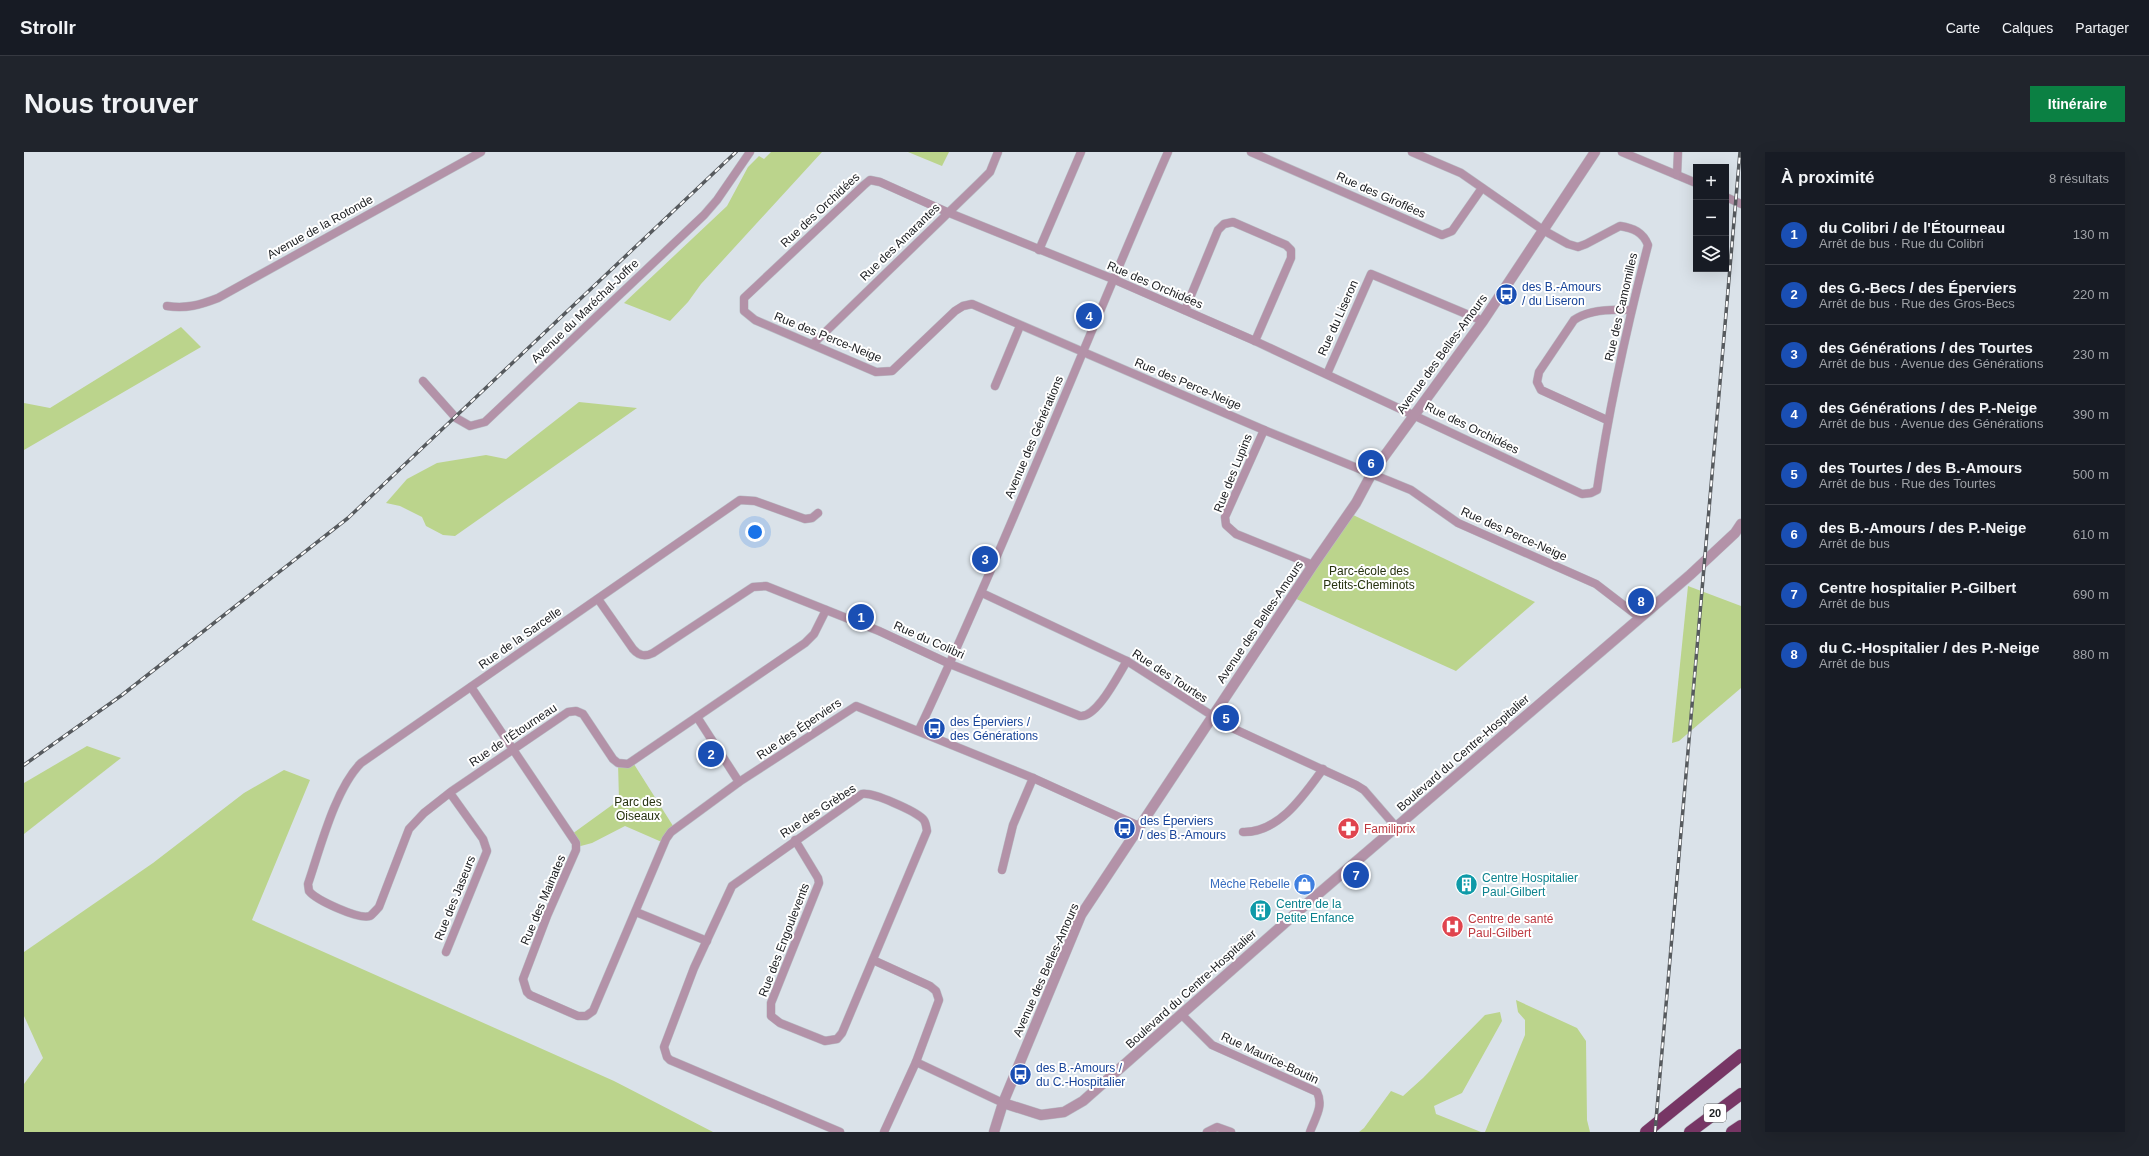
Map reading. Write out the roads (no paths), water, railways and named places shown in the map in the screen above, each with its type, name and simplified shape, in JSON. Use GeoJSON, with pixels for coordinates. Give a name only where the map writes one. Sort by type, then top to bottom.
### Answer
{"type":"FeatureCollection","features":[{"type":"Feature","properties":{"kind":"highway"},"geometry":{"type":"LineString","coordinates":[[1646,1132],[1741,1055]]}},
{"type":"Feature","properties":{"kind":"highway"},"geometry":{"type":"LineString","coordinates":[[1651,1132],[1741,1066]]}},
{"type":"Feature","properties":{"kind":"highway","name":"20"},"geometry":{"type":"LineString","coordinates":[[1690,1132],[1741,1094]]}},
{"type":"Feature","properties":{"kind":"highway","name":"20"},"geometry":{"type":"LineString","coordinates":[[1732,1132],[1741,1126]]}},
{"type":"Feature","properties":{"kind":"street","name":"Avenue de la Rotonde"},"geometry":{"type":"LineString","coordinates":[[167,306],[182,308],[197,306],[218,298],[481,152]]}},
{"type":"Feature","properties":{"kind":"street","name":"Avenue du Maréchal-Joffre"},"geometry":{"type":"LineString","coordinates":[[423,381],[460,422],[470,426],[485,422],[704,215],[717,200],[750,152]]}},
{"type":"Feature","properties":{"kind":"street","name":"Rue des Amarantes"},"geometry":{"type":"LineString","coordinates":[[813,344],[947,212],[990,172],[998,152]]}},
{"type":"Feature","properties":{"kind":"street"},"geometry":{"type":"LineString","coordinates":[[1039,250],[1081,152]]}},
{"type":"Feature","properties":{"kind":"street","name":"Avenue des Générations"},"geometry":{"type":"LineString","coordinates":[[919,730],[982,593],[1082,351],[1168,152]]}},
{"type":"Feature","properties":{"kind":"street","name":"Rue des Giroflées"},"geometry":{"type":"LineString","coordinates":[[1251,152],[1442,235],[1452,231],[1482,188]]}},
{"type":"Feature","properties":{"kind":"street","name":"Rue des Camomilles"},"geometry":{"type":"LineString","coordinates":[[1412,152],[1461,173],[1543,230],[1568,244],[1578,247],[1620,226],[1640,232],[1648,245],[1631,310],[1607,420],[1597,490],[1591,493],[1582,494]]}},
{"type":"Feature","properties":{"kind":"street","name":"Avenue des Belles-Amours"},"geometry":{"type":"LineString","coordinates":[[994,1132],[1003,1103],[1081,915],[1313,565],[1356,503],[1372,473],[1483,321],[1595,152]]}},
{"type":"Feature","properties":{"kind":"street"},"geometry":{"type":"LineString","coordinates":[[1622,152],[1693,183]]}},
{"type":"Feature","properties":{"kind":"street"},"geometry":{"type":"LineString","coordinates":[[1676,175],[1678,152]]}},
{"type":"Feature","properties":{"kind":"street","name":"Rue des Orchidées"},"geometry":{"type":"LineString","coordinates":[[744,298],[870,180],[880,182],[947,212],[1113,279],[1255,341],[1415,414],[1582,494]]}},
{"type":"Feature","properties":{"kind":"street"},"geometry":{"type":"LineString","coordinates":[[1729,198],[1741,204]]}},
{"type":"Feature","properties":{"kind":"street"},"geometry":{"type":"LineString","coordinates":[[1184,310],[1218,230],[1224,224],[1232,222],[1286,245],[1291,250],[1291,258],[1255,341]]}},
{"type":"Feature","properties":{"kind":"street","name":"Rue du Liseron"},"geometry":{"type":"LineString","coordinates":[[1327,374],[1371,274],[1483,321]]}},
{"type":"Feature","properties":{"kind":"street","name":"Rue des Perce-Neige"},"geometry":{"type":"LineString","coordinates":[[744,298],[744,311],[755,320],[876,372],[892,372],[955,311],[963,306],[972,304],[1264,430],[1411,490],[1458,523],[1596,584],[1638,618]]}},
{"type":"Feature","properties":{"kind":"street"},"geometry":{"type":"LineString","coordinates":[[1607,420],[1541,390],[1537,382],[1539,372],[1574,320],[1580,316],[1616,309],[1631,310]]}},
{"type":"Feature","properties":{"kind":"street"},"geometry":{"type":"LineString","coordinates":[[995,386],[1020,326]]}},
{"type":"Feature","properties":{"kind":"street","name":"Rue des Lupins"},"geometry":{"type":"LineString","coordinates":[[1264,430],[1225,517],[1226,525],[1236,534],[1313,565]]}},
{"type":"Feature","properties":{"kind":"street","name":"Rue de la Sarcelle"},"geometry":{"type":"LineString","coordinates":[[308,891],[308,884],[322,842],[350,774],[360,763],[740,500],[755,501],[805,519],[812,518],[818,513]]}},
{"type":"Feature","properties":{"kind":"street","name":"Boulevard du Centre-Hospitalier"},"geometry":{"type":"LineString","coordinates":[[1003,1103],[1041,1115],[1064,1112],[1083,1101],[1281,926],[1397,828],[1638,618],[1690,575],[1735,533],[1741,524]]}},
{"type":"Feature","properties":{"kind":"street","name":"Rue du Colibri"},"geometry":{"type":"LineString","coordinates":[[598,599],[633,649],[638,654],[644,656],[653,653],[753,587],[766,586],[826,610],[950,664],[1084,717],[1096,710],[1127,661]]}},
{"type":"Feature","properties":{"kind":"street","name":"Rue des Tourtes"},"geometry":{"type":"LineString","coordinates":[[982,593],[1127,661],[1212,717],[1364,790],[1397,828]]}},
{"type":"Feature","properties":{"kind":"street","name":"Rue de l'Étourneau"},"geometry":{"type":"LineString","coordinates":[[308,891],[350,913],[362,917],[370,916],[379,907],[409,829],[424,813],[450,793],[568,712],[576,711],[583,714],[613,759],[618,762],[628,764],[805,643],[814,634],[826,610]]}},
{"type":"Feature","properties":{"kind":"street","name":"Rue des Mainates"},"geometry":{"type":"LineString","coordinates":[[471,687],[574,836],[577,847],[523,979],[525,987],[530,995],[578,1016],[586,1016]]}},
{"type":"Feature","properties":{"kind":"street","name":"Rue des Éperviers"},"geometry":{"type":"LineString","coordinates":[[586,1016],[593,1011],[667,837],[740,782],[856,706],[919,730],[1034,778],[1140,826]]}},
{"type":"Feature","properties":{"kind":"street"},"geometry":{"type":"LineString","coordinates":[[696,717],[740,782]]}},
{"type":"Feature","properties":{"kind":"street"},"geometry":{"type":"LineString","coordinates":[[1244,832],[1262,830],[1276,821],[1301,799],[1323,769]]}},
{"type":"Feature","properties":{"kind":"street"},"geometry":{"type":"LineString","coordinates":[[1002,870],[1013,825],[1034,778]]}},
{"type":"Feature","properties":{"kind":"street","name":"Rue des Jaseurs"},"geometry":{"type":"LineString","coordinates":[[446,952],[487,851],[483,839],[450,793]]}},
{"type":"Feature","properties":{"kind":"street","name":"Rue des Grèbes"},"geometry":{"type":"LineString","coordinates":[[840,1132],[745,1093],[667,1057],[664,1047],[707,941],[732,886],[862,794],[866,794],[918,815],[925,822],[926,830],[873,960]]}},
{"type":"Feature","properties":{"kind":"street","name":"Rue des Engoulevents"},"geometry":{"type":"LineString","coordinates":[[795,840],[818,878],[819,883],[771,1003],[771,1016],[780,1023],[825,1041],[837,1039],[842,1033],[873,960]]}},
{"type":"Feature","properties":{"kind":"street"},"geometry":{"type":"LineString","coordinates":[[636,912],[707,941]]}},
{"type":"Feature","properties":{"kind":"street"},"geometry":{"type":"LineString","coordinates":[[873,960],[930,986],[936,991],[939,1000],[916,1062],[884,1132]]}},
{"type":"Feature","properties":{"kind":"street","name":"Rue Maurice-Boutin"},"geometry":{"type":"LineString","coordinates":[[1182,1015],[1212,1045],[1317,1092],[1321,1100],[1320,1108],[1310,1132]]}},
{"type":"Feature","properties":{"kind":"street"},"geometry":{"type":"LineString","coordinates":[[916,1062],[1003,1103]]}},
{"type":"Feature","properties":{"kind":"street"},"geometry":{"type":"LineString","coordinates":[[1207,1132],[1217,1127],[1231,1132]]}},
{"type":"Feature","properties":{"kind":"railway"},"geometry":{"type":"LineString","coordinates":[[24,765],[122,695],[348,518],[736,152]]}},
{"type":"Feature","properties":{"kind":"railway"},"geometry":{"type":"LineString","coordinates":[[1655,1132],[1740,152]]}},
{"type":"Feature","properties":{"kind":"place","name":"des B.-Amours / du Liseron"},"geometry":{"type":"Point","coordinates":[1507,294]}},
{"type":"Feature","properties":{"kind":"place","name":"des Générations / des P.-Neige"},"geometry":{"type":"Point","coordinates":[1089,316]}},
{"type":"Feature","properties":{"kind":"place","name":"des B.-Amours / des P.-Neige"},"geometry":{"type":"Point","coordinates":[1371,463]}},
{"type":"Feature","properties":{"kind":"place","name":"des Générations / des Tourtes"},"geometry":{"type":"Point","coordinates":[985,559]}},
{"type":"Feature","properties":{"kind":"place","name":"du C.-Hospitalier / des P.-Neige"},"geometry":{"type":"Point","coordinates":[1641,601]}},
{"type":"Feature","properties":{"kind":"place","name":"du Colibri / de l'Étourneau"},"geometry":{"type":"Point","coordinates":[861,617]}},
{"type":"Feature","properties":{"kind":"place","name":"des Tourtes / des B.-Amours"},"geometry":{"type":"Point","coordinates":[1226,718]}},
{"type":"Feature","properties":{"kind":"place","name":"des Éperviers / des Générations"},"geometry":{"type":"Point","coordinates":[935,729]}},
{"type":"Feature","properties":{"kind":"place","name":"des G.-Becs / des Éperviers"},"geometry":{"type":"Point","coordinates":[711,754]}},
{"type":"Feature","properties":{"kind":"place","name":"des Éperviers / des B.-Amours"},"geometry":{"type":"Point","coordinates":[1125,828]}},
{"type":"Feature","properties":{"kind":"place","name":"Familiprix"},"geometry":{"type":"Point","coordinates":[1348,829]}},
{"type":"Feature","properties":{"kind":"place","name":"Centre hospitalier P.-Gilbert"},"geometry":{"type":"Point","coordinates":[1356,875]}},
{"type":"Feature","properties":{"kind":"place","name":"Mèche Rebelle"},"geometry":{"type":"Point","coordinates":[1305,884]}},
{"type":"Feature","properties":{"kind":"place","name":"Centre Hospitalier Paul-Gilbert"},"geometry":{"type":"Point","coordinates":[1466,885]}},
{"type":"Feature","properties":{"kind":"place","name":"Centre de la Petite Enfance"},"geometry":{"type":"Point","coordinates":[1260,911]}},
{"type":"Feature","properties":{"kind":"place","name":"Centre de santé Paul-Gilbert"},"geometry":{"type":"Point","coordinates":[1453,926]}},
{"type":"Feature","properties":{"kind":"place","name":"des B.-Amours / du C.-Hospitalier"},"geometry":{"type":"Point","coordinates":[1021,1075]}},
{"type":"Feature","properties":{"kind":"park label","name":"Parc-école des Petits-Cheminots"},"geometry":{"type":"Point","coordinates":[1369,578]}},
{"type":"Feature","properties":{"kind":"park label","name":"Parc des Oiseaux"},"geometry":{"type":"Point","coordinates":[638,809]}}]}
